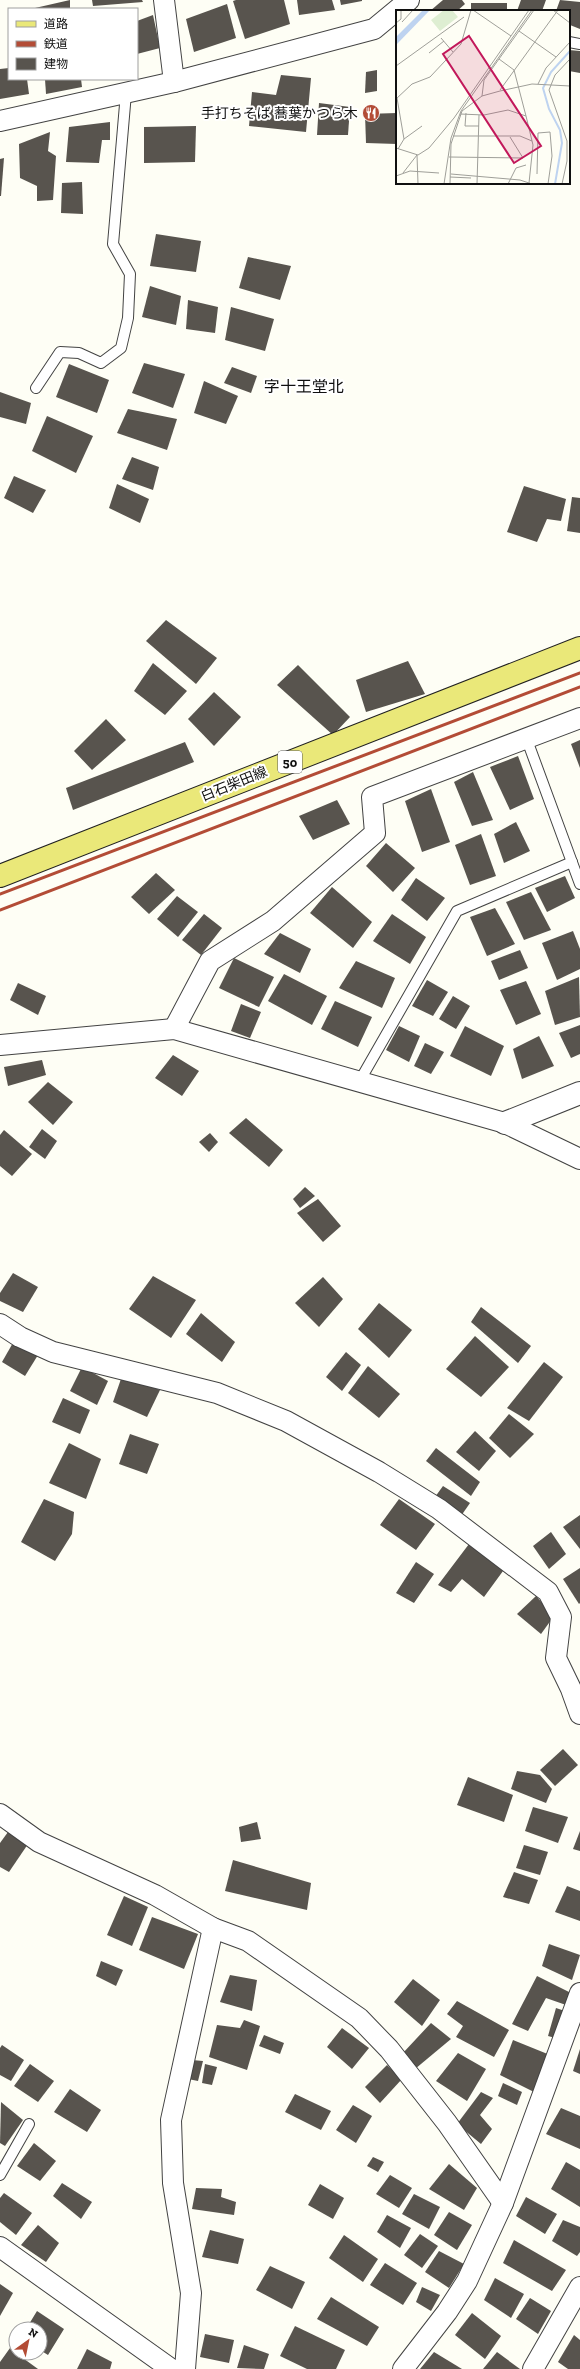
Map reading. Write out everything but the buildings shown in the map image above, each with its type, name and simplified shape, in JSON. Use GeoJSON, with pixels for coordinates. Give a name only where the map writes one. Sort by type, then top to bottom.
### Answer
{"type":"FeatureCollection","features":[{"type":"Feature","properties":{"kind":"main road","name":"白石柴田線"},"geometry":{"type":"LineString","coordinates":[[0,876],[580,648]]}},
{"type":"Feature","properties":{"kind":"street"},"geometry":{"type":"LineString","coordinates":[[164,0],[174,82]]}},
{"type":"Feature","properties":{"kind":"street"},"geometry":{"type":"LineString","coordinates":[[397,10],[409,0]]}},
{"type":"Feature","properties":{"kind":"street"},"geometry":{"type":"LineString","coordinates":[[0,121],[174,82],[374,29],[396,11]]}},
{"type":"Feature","properties":{"kind":"street"},"geometry":{"type":"LineString","coordinates":[[174,1029],[210,961],[273,921],[375,833],[372,797],[527,740],[580,718]]}},
{"type":"Feature","properties":{"kind":"street"},"geometry":{"type":"LineString","coordinates":[[0,1046],[174,1029],[506,1123],[580,1159]]}},
{"type":"Feature","properties":{"kind":"street"},"geometry":{"type":"LineString","coordinates":[[506,1123],[580,1093]]}},
{"type":"Feature","properties":{"kind":"street"},"geometry":{"type":"LineString","coordinates":[[0,1324],[20,1337],[53,1352],[217,1393],[286,1421],[379,1472],[439,1509],[548,1592],[561,1617],[556,1658],[571,1689],[580,1714]]}},
{"type":"Feature","properties":{"kind":"street"},"geometry":{"type":"LineString","coordinates":[[0,1814],[39,1842],[155,1895],[213,1928],[248,1941],[359,2018],[388,2049],[447,2123],[504,2203]]}},
{"type":"Feature","properties":{"kind":"street"},"geometry":{"type":"LineString","coordinates":[[185,2369],[191,2293],[173,2184],[171,2120],[184,2053],[213,1928]]}},
{"type":"Feature","properties":{"kind":"street"},"geometry":{"type":"LineString","coordinates":[[403,2369],[438,2325],[467,2281],[504,2203],[580,1993]]}},
{"type":"Feature","properties":{"kind":"street"},"geometry":{"type":"LineString","coordinates":[[0,2247],[171,2369]]}},
{"type":"Feature","properties":{"kind":"street"},"geometry":{"type":"LineString","coordinates":[[533,2369],[580,2287]]}},
{"type":"Feature","properties":{"kind":"lane"},"geometry":{"type":"LineString","coordinates":[[570,42],[580,44]]}},
{"type":"Feature","properties":{"kind":"lane"},"geometry":{"type":"LineString","coordinates":[[36,388],[60,352],[79,353],[101,363],[121,348],[128,318],[130,274],[113,244],[126,92]]}},
{"type":"Feature","properties":{"kind":"lane"},"geometry":{"type":"LineString","coordinates":[[527,740],[580,884]]}},
{"type":"Feature","properties":{"kind":"lane"},"geometry":{"type":"LineString","coordinates":[[359,1082],[457,911],[572,862]]}},
{"type":"Feature","properties":{"kind":"lane"},"geometry":{"type":"LineString","coordinates":[[0,2175],[29,2124]]}},
{"type":"Feature","properties":{"kind":"railway"},"geometry":{"type":"LineString","coordinates":[[0,894],[580,673]]}},
{"type":"Feature","properties":{"kind":"railway"},"geometry":{"type":"LineString","coordinates":[[0,910],[580,687]]}},
{"type":"Feature","properties":{"kind":"place","name":"手打ちそば 蕎葉かつら木"},"geometry":{"type":"Point","coordinates":[371,113]}},
{"type":"Feature","properties":{"kind":"district","name":"字十王堂北"},"geometry":{"type":"Point","coordinates":[304,386]}}]}
